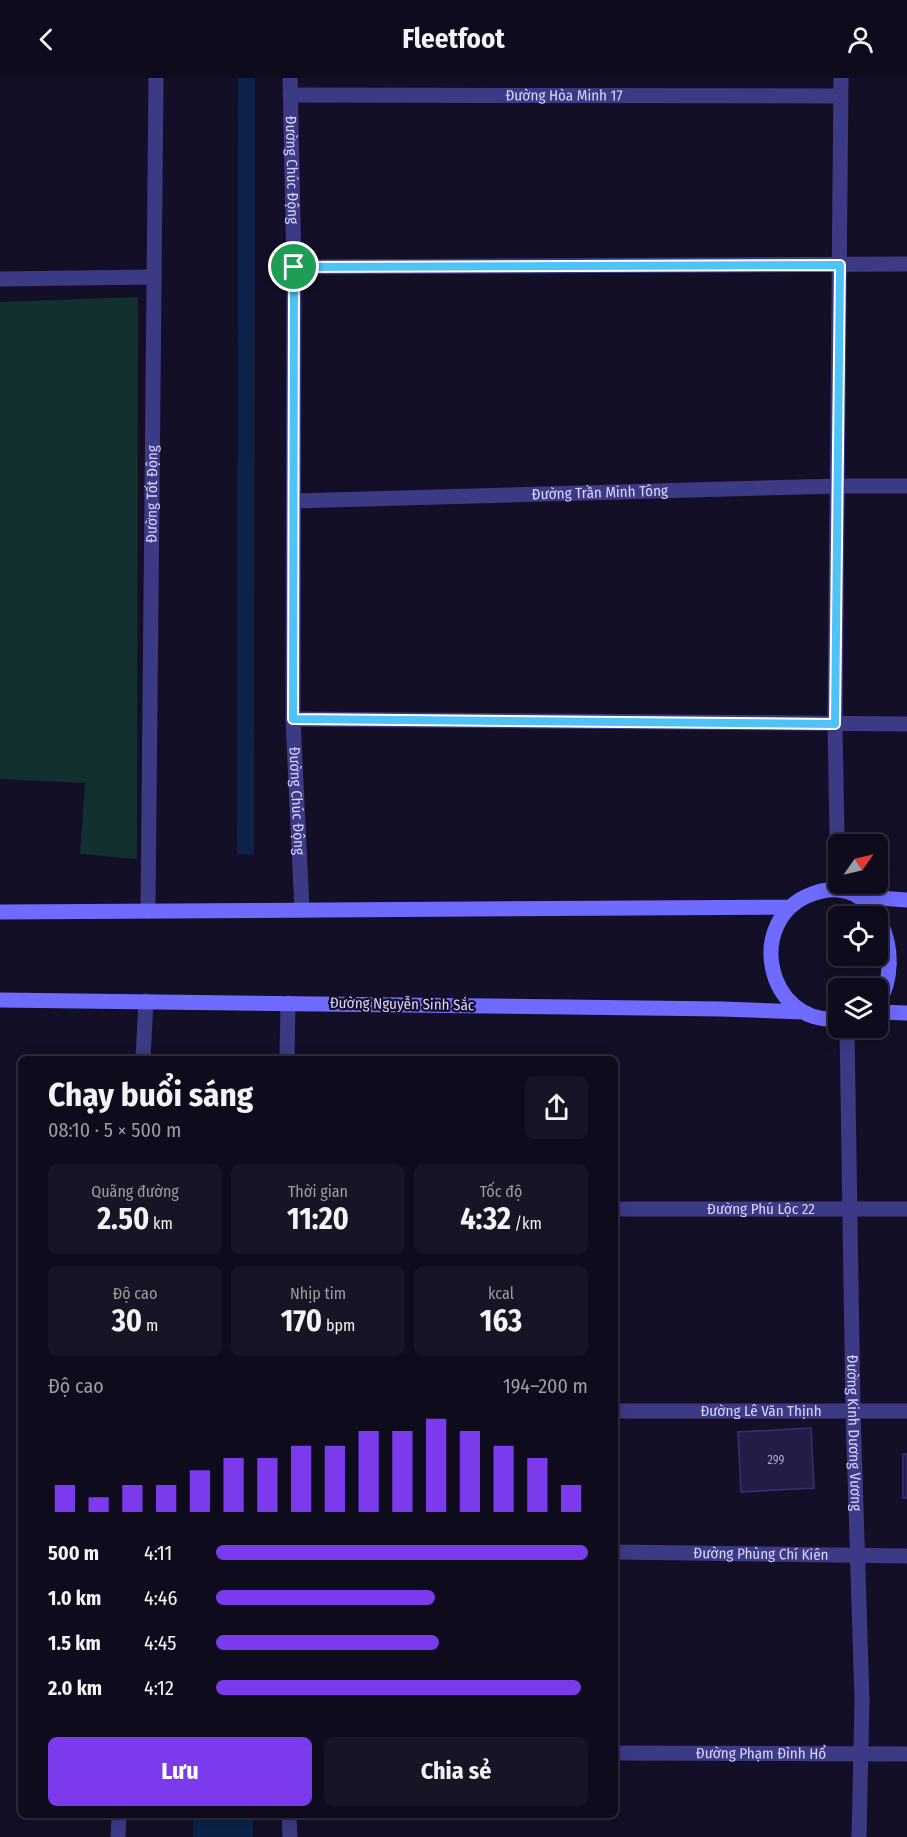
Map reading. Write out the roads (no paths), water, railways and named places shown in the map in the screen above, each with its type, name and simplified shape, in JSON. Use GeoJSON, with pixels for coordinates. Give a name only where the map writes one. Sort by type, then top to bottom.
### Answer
{"type":"FeatureCollection","features":[{"type":"Feature","properties":{"kind":"main road"},"geometry":{"type":"LineString","coordinates":[[804,1012],[790,1002],[779,988],[771,963],[772,937],[790,907],[812,894],[828,892]]}},
{"type":"Feature","properties":{"kind":"main road"},"geometry":{"type":"LineString","coordinates":[[853,894],[907,900]]}},
{"type":"Feature","properties":{"kind":"main road"},"geometry":{"type":"LineString","coordinates":[[864,897],[880,908],[892,924],[898,943],[900,963],[894,982],[888,991]]}},
{"type":"Feature","properties":{"kind":"main road"},"geometry":{"type":"LineString","coordinates":[[0,912],[790,907]]}},
{"type":"Feature","properties":{"kind":"main road","name":"Đường Nguyễn Sinh Sắc"},"geometry":{"type":"LineString","coordinates":[[0,1000],[722,1009],[804,1012],[828,1018]]}},
{"type":"Feature","properties":{"kind":"main road"},"geometry":{"type":"LineString","coordinates":[[888,1012],[907,1013]]}},
{"type":"Feature","properties":{"kind":"street","name":"Đường Tốt Động"},"geometry":{"type":"LineString","coordinates":[[148,911],[156,78]]}},
{"type":"Feature","properties":{"kind":"street","name":"Đường Chúc Động"},"geometry":{"type":"LineString","coordinates":[[290,78],[294,267],[293,719],[302,910]]}},
{"type":"Feature","properties":{"kind":"street"},"geometry":{"type":"LineString","coordinates":[[837,834],[835,724],[841,78]]}},
{"type":"Feature","properties":{"kind":"street","name":"Đường Hòa Minh 17"},"geometry":{"type":"LineString","coordinates":[[290,95],[840,96]]}},
{"type":"Feature","properties":{"kind":"street"},"geometry":{"type":"LineString","coordinates":[[294,267],[907,264]]}},
{"type":"Feature","properties":{"kind":"street"},"geometry":{"type":"LineString","coordinates":[[0,279],[154,277]]}},
{"type":"Feature","properties":{"kind":"street","name":"Đường Trần Minh Tông"},"geometry":{"type":"LineString","coordinates":[[294,501],[907,486]]}},
{"type":"Feature","properties":{"kind":"street"},"geometry":{"type":"LineString","coordinates":[[293,719],[907,724]]}},
{"type":"Feature","properties":{"kind":"street"},"geometry":{"type":"LineString","coordinates":[[143,1056],[146,1001]]}},
{"type":"Feature","properties":{"kind":"street"},"geometry":{"type":"LineString","coordinates":[[287,1056],[288,1003]]}},
{"type":"Feature","properties":{"kind":"street","name":"Đường Kinh Dương Vương"},"geometry":{"type":"LineString","coordinates":[[847,1038],[853,1411],[862,1701],[859,1837]]}},
{"type":"Feature","properties":{"kind":"street","name":"Đường Phú Lộc 22"},"geometry":{"type":"LineString","coordinates":[[618,1209],[907,1209]]}},
{"type":"Feature","properties":{"kind":"street","name":"Đường Lê Văn Thịnh"},"geometry":{"type":"LineString","coordinates":[[618,1411],[907,1411]]}},
{"type":"Feature","properties":{"kind":"street","name":"Đường Phùng Chí Kiên"},"geometry":{"type":"LineString","coordinates":[[618,1552],[907,1556]]}},
{"type":"Feature","properties":{"kind":"street","name":"Đường Phạm Đình Hổ"},"geometry":{"type":"LineString","coordinates":[[618,1753],[907,1754]]}},
{"type":"Feature","properties":{"kind":"street"},"geometry":{"type":"LineString","coordinates":[[118,1818],[118,1837]]}},
{"type":"Feature","properties":{"kind":"street"},"geometry":{"type":"LineString","coordinates":[[289,1818],[290,1837]]}},
{"type":"Feature","properties":{"kind":"water"},"geometry":{"type":"Polygon","coordinates":[[[238,78],[255,78],[254,855],[237,854],[238,78]]]}},
{"type":"Feature","properties":{"kind":"water"},"geometry":{"type":"Polygon","coordinates":[[[193,1818],[253,1818],[253,1837],[193,1837],[193,1818]]]}}]}
